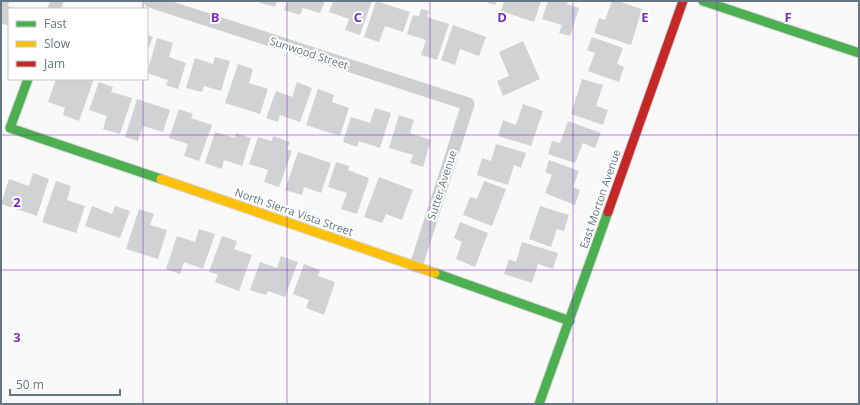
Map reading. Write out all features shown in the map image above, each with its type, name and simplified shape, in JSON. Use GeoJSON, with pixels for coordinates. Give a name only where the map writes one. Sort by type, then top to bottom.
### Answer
{"type":"FeatureCollection","features":[{"type":"Feature","properties":{"kind":"street","name":"Sunwood Street"},"geometry":{"type":"LineString","coordinates":[[150,1],[468,104]]}},
{"type":"Feature","properties":{"kind":"street","name":"East Morton Avenue"},"geometry":{"type":"LineString","coordinates":[[540,404],[683,1]]}},
{"type":"Feature","properties":{"kind":"street"},"geometry":{"type":"LineString","coordinates":[[704,1],[859,53]]}},
{"type":"Feature","properties":{"kind":"street","name":"North Sierra Vista Street"},"geometry":{"type":"LineString","coordinates":[[28,80],[10,128],[416,266],[570,321]]}},
{"type":"Feature","properties":{"kind":"street","name":"Sutter Avenue"},"geometry":{"type":"LineString","coordinates":[[416,266],[468,104]]}},
{"type":"Feature","properties":{"kind":"building"},"geometry":{"type":"Polygon","coordinates":[[[1,1],[9,1],[8,6],[14,8],[8,8],[8,26],[1,23],[1,1]]]}},
{"type":"Feature","properties":{"kind":"building"},"geometry":{"type":"Polygon","coordinates":[[[260,1],[277,1],[275,7],[260,3],[260,1]]]}},
{"type":"Feature","properties":{"kind":"building"},"geometry":{"type":"Polygon","coordinates":[[[287,1],[325,1],[320,13],[303,8],[300,15],[284,10],[287,1]]]}},
{"type":"Feature","properties":{"kind":"building"},"geometry":{"type":"Polygon","coordinates":[[[333,1],[372,1],[360,35],[345,30],[349,19],[329,12],[333,1]]]}},
{"type":"Feature","properties":{"kind":"building"},"geometry":{"type":"Polygon","coordinates":[[[376,1],[410,12],[403,32],[385,26],[379,42],[364,37],[376,1]]]}},
{"type":"Feature","properties":{"kind":"building"},"geometry":{"type":"Polygon","coordinates":[[[483,1],[497,1],[495,5],[483,1]]]}},
{"type":"Feature","properties":{"kind":"building"},"geometry":{"type":"Polygon","coordinates":[[[504,1],[541,1],[534,22],[501,11],[504,1]]]}},
{"type":"Feature","properties":{"kind":"building"},"geometry":{"type":"Polygon","coordinates":[[[548,1],[568,1],[567,4],[579,8],[570,36],[559,33],[562,25],[542,19],[548,1]]]}},
{"type":"Feature","properties":{"kind":"building"},"geometry":{"type":"Polygon","coordinates":[[[612,1],[618,1],[642,9],[631,45],[594,33],[599,18],[605,20],[612,1]]]}},
{"type":"Feature","properties":{"kind":"building"},"geometry":{"type":"Polygon","coordinates":[[[421,9],[429,11],[427,17],[449,24],[437,60],[421,55],[426,40],[407,34],[413,15],[419,16],[421,9]]]}},
{"type":"Feature","properties":{"kind":"building"},"geometry":{"type":"Polygon","coordinates":[[[453,25],[486,37],[479,56],[460,49],[455,65],[441,60],[453,25]]]}},
{"type":"Feature","properties":{"kind":"building"},"geometry":{"type":"Polygon","coordinates":[[[148,35],[153,37],[148,50],[148,35]]]}},
{"type":"Feature","properties":{"kind":"building"},"geometry":{"type":"Polygon","coordinates":[[[592,37],[623,48],[617,64],[624,67],[619,82],[588,71],[595,53],[587,50],[592,37]]]}},
{"type":"Feature","properties":{"kind":"building"},"geometry":{"type":"Polygon","coordinates":[[[157,38],[173,43],[169,57],[186,63],[178,89],[166,85],[168,80],[148,73],[157,38]]]}},
{"type":"Feature","properties":{"kind":"building"},"geometry":{"type":"Polygon","coordinates":[[[523,41],[540,79],[503,96],[497,81],[509,76],[499,52],[523,41]]]}},
{"type":"Feature","properties":{"kind":"building"},"geometry":{"type":"Polygon","coordinates":[[[215,57],[230,61],[221,91],[204,86],[202,92],[186,88],[195,58],[213,64],[215,57]]]}},
{"type":"Feature","properties":{"kind":"building"},"geometry":{"type":"Polygon","coordinates":[[[238,64],[253,69],[249,83],[268,89],[260,114],[225,103],[238,64]]]}},
{"type":"Feature","properties":{"kind":"building"},"geometry":{"type":"Polygon","coordinates":[[[582,79],[603,85],[596,106],[608,110],[603,125],[571,114],[582,79]]]}},
{"type":"Feature","properties":{"kind":"building"},"geometry":{"type":"Polygon","coordinates":[[[56,80],[94,80],[79,121],[63,115],[65,108],[48,102],[56,80]]]}},
{"type":"Feature","properties":{"kind":"building"},"geometry":{"type":"Polygon","coordinates":[[[99,82],[113,87],[111,92],[132,98],[120,134],[103,129],[107,116],[89,110],[99,82]]]}},
{"type":"Feature","properties":{"kind":"building"},"geometry":{"type":"Polygon","coordinates":[[[297,82],[312,88],[300,122],[280,115],[278,122],[266,118],[276,91],[292,97],[297,82]]]}},
{"type":"Feature","properties":{"kind":"building"},"geometry":{"type":"Polygon","coordinates":[[[318,89],[334,95],[332,102],[349,108],[340,136],[306,125],[318,89]]]}},
{"type":"Feature","properties":{"kind":"building"},"geometry":{"type":"Polygon","coordinates":[[[137,99],[170,110],[163,132],[143,126],[138,141],[125,137],[137,99]]]}},
{"type":"Feature","properties":{"kind":"building"},"geometry":{"type":"Polygon","coordinates":[[[523,104],[543,111],[531,146],[498,136],[503,120],[516,125],[523,104]]]}},
{"type":"Feature","properties":{"kind":"building"},"geometry":{"type":"Polygon","coordinates":[[[375,108],[391,113],[380,148],[359,141],[357,147],[343,142],[351,117],[370,123],[375,108]]]}},
{"type":"Feature","properties":{"kind":"building"},"geometry":{"type":"Polygon","coordinates":[[[179,109],[193,114],[191,118],[212,125],[199,161],[184,156],[188,144],[169,138],[179,109]]]}},
{"type":"Feature","properties":{"kind":"building"},"geometry":{"type":"Polygon","coordinates":[[[399,115],[414,120],[410,133],[431,140],[423,167],[410,163],[413,155],[389,148],[399,115]]]}},
{"type":"Feature","properties":{"kind":"building"},"geometry":{"type":"Polygon","coordinates":[[[568,121],[601,133],[595,148],[583,143],[575,163],[548,154],[552,141],[560,143],[568,121]]]}},
{"type":"Feature","properties":{"kind":"building"},"geometry":{"type":"Polygon","coordinates":[[[215,132],[235,138],[236,133],[251,138],[242,166],[224,160],[222,169],[205,163],[215,132]]]}},
{"type":"Feature","properties":{"kind":"building"},"geometry":{"type":"Polygon","coordinates":[[[273,136],[290,142],[287,149],[292,151],[279,187],[264,182],[268,170],[249,164],[258,137],[272,141],[273,136]]]}},
{"type":"Feature","properties":{"kind":"building"},"geometry":{"type":"Polygon","coordinates":[[[496,144],[526,153],[521,168],[514,165],[508,185],[477,175],[482,158],[491,161],[496,144]]]}},
{"type":"Feature","properties":{"kind":"building"},"geometry":{"type":"Polygon","coordinates":[[[298,152],[331,163],[321,193],[304,187],[302,195],[285,190],[298,152]]]}},
{"type":"Feature","properties":{"kind":"building"},"geometry":{"type":"Polygon","coordinates":[[[549,160],[579,171],[573,187],[580,190],[575,205],[545,193],[552,175],[545,172],[549,160]]]}},
{"type":"Feature","properties":{"kind":"building"},"geometry":{"type":"Polygon","coordinates":[[[336,162],[349,166],[348,170],[369,178],[357,214],[341,209],[347,193],[328,187],[336,162]]]}},
{"type":"Feature","properties":{"kind":"building"},"geometry":{"type":"Polygon","coordinates":[[[33,173],[49,179],[37,216],[1,204],[9,179],[29,186],[33,173]]]}},
{"type":"Feature","properties":{"kind":"building"},"geometry":{"type":"Polygon","coordinates":[[[379,177],[413,190],[402,220],[386,214],[382,223],[364,217],[379,177]]]}},
{"type":"Feature","properties":{"kind":"building"},"geometry":{"type":"Polygon","coordinates":[[[56,181],[71,186],[67,200],[85,206],[76,233],[42,222],[56,181]]]}},
{"type":"Feature","properties":{"kind":"building"},"geometry":{"type":"Polygon","coordinates":[[[484,181],[506,189],[492,226],[463,215],[470,197],[477,199],[484,181]]]}},
{"type":"Feature","properties":{"kind":"building"},"geometry":{"type":"Polygon","coordinates":[[[92,206],[112,214],[115,206],[130,211],[120,238],[85,226],[92,206]]]}},
{"type":"Feature","properties":{"kind":"building"},"geometry":{"type":"Polygon","coordinates":[[[540,206],[569,215],[564,231],[557,229],[551,247],[529,239],[540,206]]]}},
{"type":"Feature","properties":{"kind":"building"},"geometry":{"type":"Polygon","coordinates":[[[139,209],[154,214],[150,225],[167,230],[158,259],[126,249],[139,209]]]}},
{"type":"Feature","properties":{"kind":"building"},"geometry":{"type":"Polygon","coordinates":[[[460,222],[488,233],[475,267],[456,259],[462,242],[454,238],[460,222]]]}},
{"type":"Feature","properties":{"kind":"building"},"geometry":{"type":"Polygon","coordinates":[[[199,229],[215,234],[203,269],[184,262],[180,274],[166,269],[177,236],[195,242],[199,229]]]}},
{"type":"Feature","properties":{"kind":"building"},"geometry":{"type":"Polygon","coordinates":[[[222,236],[237,241],[234,249],[252,255],[239,291],[215,282],[218,275],[209,272],[222,236]]]}},
{"type":"Feature","properties":{"kind":"building"},"geometry":{"type":"Polygon","coordinates":[[[522,242],[558,253],[553,269],[538,264],[532,283],[504,274],[509,259],[516,262],[522,242]]]}},
{"type":"Feature","properties":{"kind":"building"},"geometry":{"type":"Polygon","coordinates":[[[281,256],[298,262],[285,297],[268,291],[266,295],[250,290],[260,262],[277,268],[281,256]]]}},
{"type":"Feature","properties":{"kind":"building"},"geometry":{"type":"Polygon","coordinates":[[[304,264],[320,270],[318,276],[335,282],[324,315],[306,308],[309,300],[293,294],[304,264]]]}},
{"type":"Feature","properties":{"kind":"traffic: fast"},"geometry":{"type":"LineString","coordinates":[[703,1],[859,53]]}},
{"type":"Feature","properties":{"kind":"traffic: fast"},"geometry":{"type":"LineString","coordinates":[[28,80],[10,128],[161,179]]}},
{"type":"Feature","properties":{"kind":"traffic: fast"},"geometry":{"type":"LineString","coordinates":[[539,404],[608,212]]}},
{"type":"Feature","properties":{"kind":"traffic: fast"},"geometry":{"type":"LineString","coordinates":[[435,273],[570,321]]}},
{"type":"Feature","properties":{"kind":"traffic: slow"},"geometry":{"type":"LineString","coordinates":[[161,179],[435,273]]}},
{"type":"Feature","properties":{"kind":"traffic: jam"},"geometry":{"type":"LineString","coordinates":[[608,212],[683,1]]}}]}
